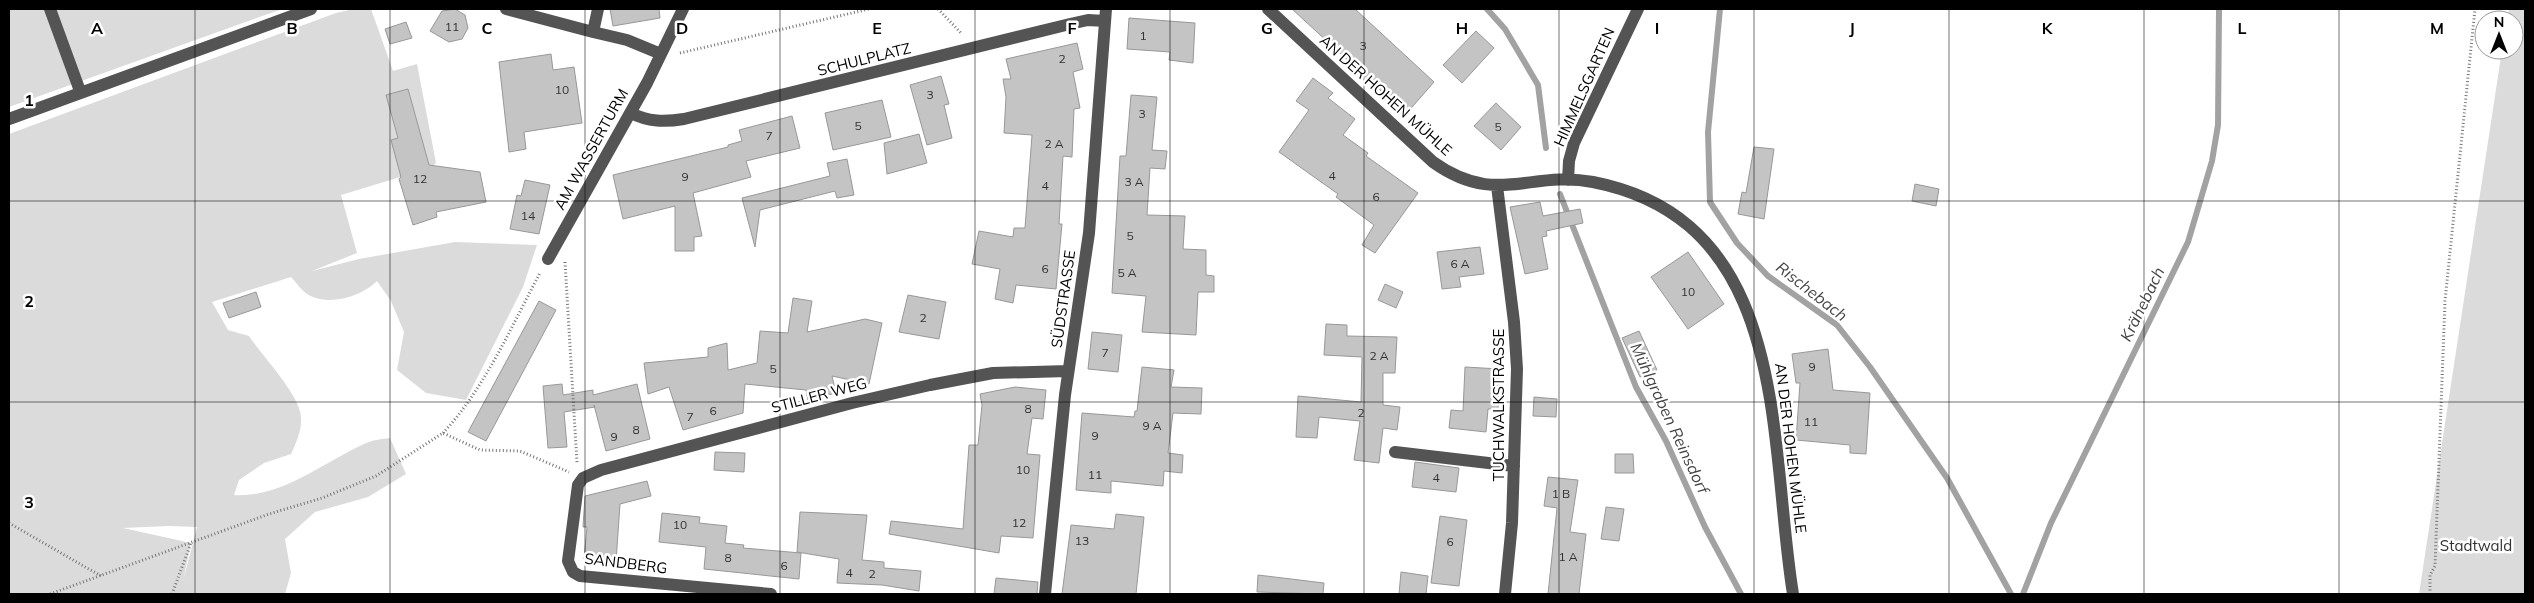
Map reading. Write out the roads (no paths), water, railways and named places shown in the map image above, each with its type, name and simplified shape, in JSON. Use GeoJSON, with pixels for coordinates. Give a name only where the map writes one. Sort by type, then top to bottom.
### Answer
{"type":"FeatureCollection","features":[{"type":"Feature","properties":{"kind":"street"},"geometry":{"type":"LineString","coordinates":[[50,9],[80,91]]}},
{"type":"Feature","properties":{"kind":"street"},"geometry":{"type":"LineString","coordinates":[[9,119],[80,91],[311,9]]}},
{"type":"Feature","properties":{"kind":"street"},"geometry":{"type":"LineString","coordinates":[[506,9],[627,40],[661,54]]}},
{"type":"Feature","properties":{"kind":"street"},"geometry":{"type":"LineString","coordinates":[[593,32],[598,9]]}},
{"type":"Feature","properties":{"kind":"street","name":"AM WASSERTURM"},"geometry":{"type":"LineString","coordinates":[[548,259],[631,113],[683,9]]}},
{"type":"Feature","properties":{"kind":"street","name":"AN DER HOHEN MÜHLE"},"geometry":{"type":"LineString","coordinates":[[1268,9],[1433,162],[1464,180],[1497,186],[1568,180],[1589,182],[1624,190],[1672,213],[1708,245],[1736,283],[1756,330],[1766,371],[1793,594]]}},
{"type":"Feature","properties":{"kind":"street","name":"HIMMELSGARTEN"},"geometry":{"type":"LineString","coordinates":[[1568,180],[1569,161],[1574,143],[1638,9]]}},
{"type":"Feature","properties":{"kind":"street","name":"SCHULPLATZ"},"geometry":{"type":"LineString","coordinates":[[631,113],[652,121],[668,122],[684,119],[1105,15]]}},
{"type":"Feature","properties":{"kind":"street","name":"SÜDSTRASSE"},"geometry":{"type":"LineString","coordinates":[[1045,594],[1068,371],[1089,233],[1105,15]]}},
{"type":"Feature","properties":{"kind":"street","name":"TUCHWALKSTRASSE"},"geometry":{"type":"LineString","coordinates":[[1497,186],[1516,347],[1514,466],[1506,594]]}},
{"type":"Feature","properties":{"kind":"street","name":"STILLER WEG"},"geometry":{"type":"LineString","coordinates":[[583,478],[601,470],[904,391],[993,373],[1068,371]]}},
{"type":"Feature","properties":{"kind":"street"},"geometry":{"type":"LineString","coordinates":[[1395,452],[1514,466]]}},
{"type":"Feature","properties":{"kind":"street","name":"SANDBERG"},"geometry":{"type":"LineString","coordinates":[[583,478],[578,485],[568,561],[573,572],[580,576],[771,594]]}},
{"type":"Feature","properties":{"kind":"waterway","name":"Mühlgraben Reinsdorf"},"geometry":{"type":"LineString","coordinates":[[1487,9],[1505,29],[1538,85],[1546,148]]}},
{"type":"Feature","properties":{"kind":"waterway","name":"Rischebach"},"geometry":{"type":"LineString","coordinates":[[1720,9],[1708,132],[1710,202],[1737,243],[1768,276],[1837,325],[1870,367],[1947,478],[2011,594]]}},
{"type":"Feature","properties":{"kind":"waterway","name":"Krähebach"},"geometry":{"type":"LineString","coordinates":[[2023,594],[2051,523],[2188,242],[2212,161],[2218,125],[2219,9]]}},
{"type":"Feature","properties":{"kind":"waterway","name":"Mühlgraben Reinsdorf"},"geometry":{"type":"LineString","coordinates":[[1560,194],[1636,387],[1666,441],[1705,527],[1741,594]]}},
{"type":"Feature","properties":{"kind":"park label","name":"Stadtwald"},"geometry":{"type":"Point","coordinates":[2476,545]}}]}
